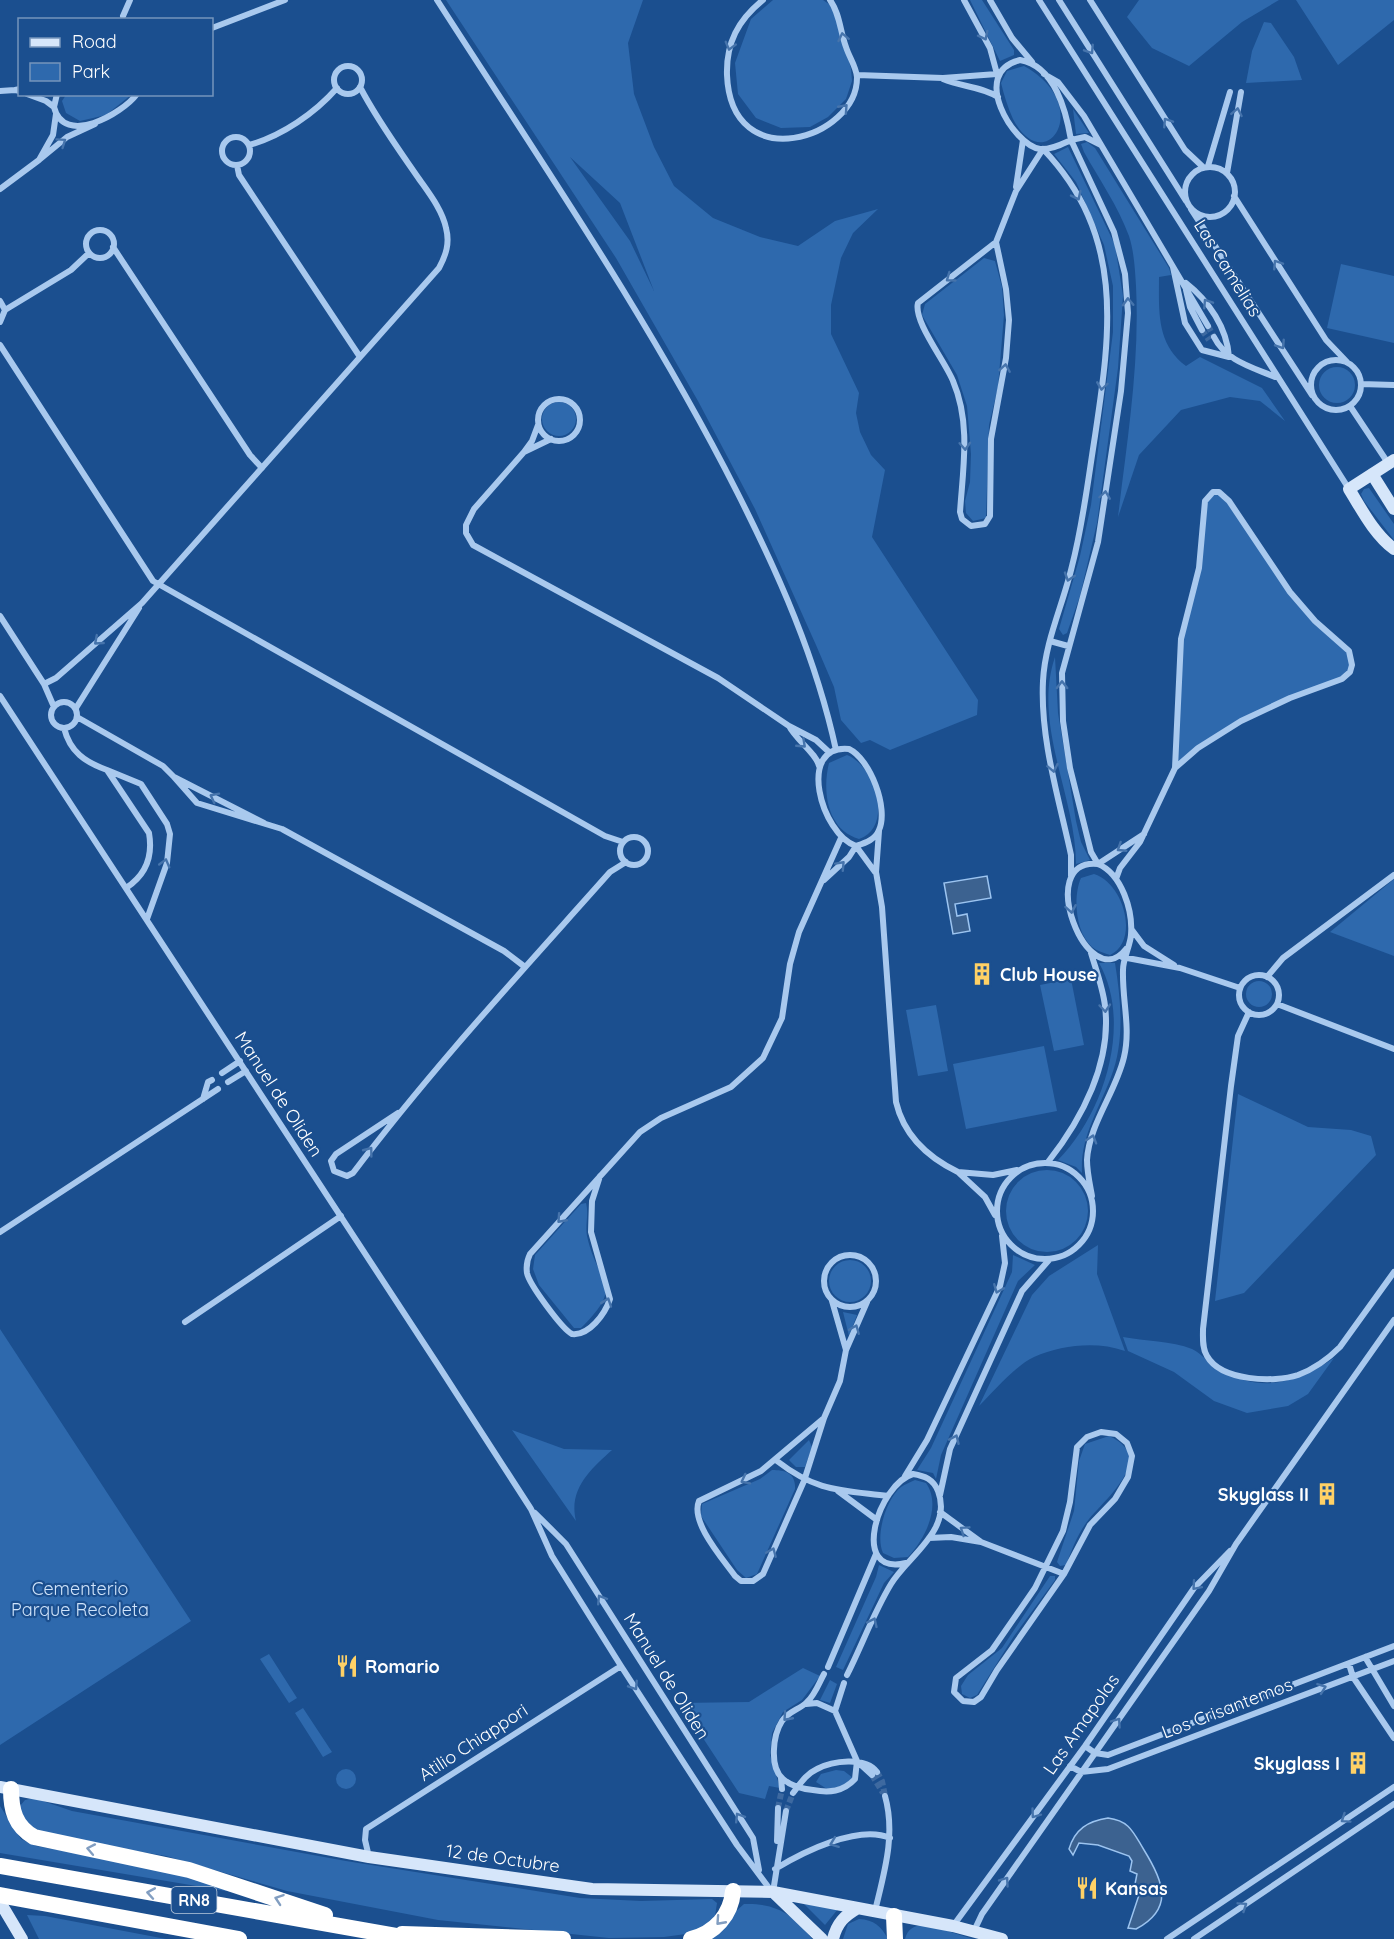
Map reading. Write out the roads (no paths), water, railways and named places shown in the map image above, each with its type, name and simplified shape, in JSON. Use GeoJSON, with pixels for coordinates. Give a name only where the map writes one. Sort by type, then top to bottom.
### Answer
{"type":"FeatureCollection","features":[{"type":"Feature","properties":{"kind":"highway"},"geometry":{"type":"LineString","coordinates":[[6,1788],[14,1816],[24,1830],[34,1837],[189,1870],[377,1933],[563,1939]]}},
{"type":"Feature","properties":{"kind":"highway","name":"RN8"},"geometry":{"type":"LineString","coordinates":[[7,1867],[413,1939]]}},
{"type":"Feature","properties":{"kind":"highway"},"geometry":{"type":"LineString","coordinates":[[691,1939],[709,1931],[721,1922],[731,1905],[733,1891]]}},
{"type":"Feature","properties":{"kind":"highway","name":"RN8"},"geometry":{"type":"LineString","coordinates":[[0,1895],[239,1939]]}},
{"type":"Feature","properties":{"kind":"highway"},"geometry":{"type":"LineString","coordinates":[[894,1916],[895,1939]]}},
{"type":"Feature","properties":{"kind":"street"},"geometry":{"type":"LineString","coordinates":[[123,18],[130,0]]}},
{"type":"Feature","properties":{"kind":"street"},"geometry":{"type":"LineString","coordinates":[[213,28],[285,0]]}},
{"type":"Feature","properties":{"kind":"street"},"geometry":{"type":"LineString","coordinates":[[436,0],[627,293],[706,431],[770,560],[809,650],[827,706],[833,751],[819,768]]}},
{"type":"Feature","properties":{"kind":"street"},"geometry":{"type":"LineString","coordinates":[[763,0],[747,12],[738,25],[727,60],[727,78],[734,110],[751,129],[764,135],[784,139],[810,134],[825,126],[850,102],[855,90],[857,75],[846,47],[836,9],[830,0]]}},
{"type":"Feature","properties":{"kind":"street"},"geometry":{"type":"LineString","coordinates":[[964,0],[990,48],[997,74],[995,88],[1011,125],[1023,140],[1043,149],[1072,186],[1097,243],[1107,285],[1109,322],[1083,516],[1072,569],[1050,641],[1043,681],[1044,720],[1071,855],[1069,894],[1074,923],[1091,952],[1105,1008],[1104,1046],[1099,1067],[1078,1117],[1048,1162]]}},
{"type":"Feature","properties":{"kind":"street"},"geometry":{"type":"LineString","coordinates":[[990,0],[1012,38],[1036,67],[1058,82],[1072,99],[1184,281],[1205,328]]}},
{"type":"Feature","properties":{"kind":"street","name":"Las Camelias"},"geometry":{"type":"LineString","coordinates":[[1039,0],[1372,526],[1394,549]]}},
{"type":"Feature","properties":{"kind":"street"},"geometry":{"type":"LineString","coordinates":[[1059,0],[1317,402],[1333,410],[1350,406],[1356,400],[1361,384],[1359,375],[1326,340],[1234,196]]}},
{"type":"Feature","properties":{"kind":"street"},"geometry":{"type":"LineString","coordinates":[[1090,0],[1185,150],[1205,167],[1219,168],[1227,173],[1235,188],[1227,210],[1213,217],[1197,214],[1191,209]]}},
{"type":"Feature","properties":{"kind":"street"},"geometry":{"type":"LineString","coordinates":[[857,75],[943,78],[997,74],[1011,62],[1020,60],[1036,67]]}},
{"type":"Feature","properties":{"kind":"street"},"geometry":{"type":"LineString","coordinates":[[45,684],[56,678],[142,603],[439,268],[448,244],[447,229],[437,205],[370,106],[360,87],[361,74],[354,67],[345,66],[335,75],[337,88]]}},
{"type":"Feature","properties":{"kind":"street"},"geometry":{"type":"LineString","coordinates":[[1001,1232],[1009,1244],[1021,1253],[1049,1260],[1063,1256],[1085,1238],[1093,1218],[1088,1152],[1093,1133],[1120,1072],[1127,1038],[1123,970],[1131,928],[1128,908],[1116,879],[1098,864],[1091,852],[1083,828],[1063,721],[1062,672],[1098,542],[1122,381],[1128,313],[1125,274],[1114,232],[1071,140],[1061,99],[1044,74]]}},
{"type":"Feature","properties":{"kind":"street"},"geometry":{"type":"LineString","coordinates":[[943,78],[957,85],[990,92],[998,97]]}},
{"type":"Feature","properties":{"kind":"street"},"geometry":{"type":"LineString","coordinates":[[337,88],[349,93],[360,87]]}},
{"type":"Feature","properties":{"kind":"street"},"geometry":{"type":"LineString","coordinates":[[249,145],[276,135],[319,106],[337,88]]}},
{"type":"Feature","properties":{"kind":"street"},"geometry":{"type":"LineString","coordinates":[[0,91],[18,90]]}},
{"type":"Feature","properties":{"kind":"street"},"geometry":{"type":"LineString","coordinates":[[1186,201],[1184,194],[1188,179],[1205,167],[1230,92]]}},
{"type":"Feature","properties":{"kind":"street"},"geometry":{"type":"LineString","coordinates":[[1227,173],[1241,92]]}},
{"type":"Feature","properties":{"kind":"street"},"geometry":{"type":"LineString","coordinates":[[32,96],[46,101],[66,124],[95,124]]}},
{"type":"Feature","properties":{"kind":"street"},"geometry":{"type":"LineString","coordinates":[[39,160],[53,135],[57,96]]}},
{"type":"Feature","properties":{"kind":"street"},"geometry":{"type":"LineString","coordinates":[[0,189],[67,138],[114,115],[135,96]]}},
{"type":"Feature","properties":{"kind":"street"},"geometry":{"type":"LineString","coordinates":[[996,242],[1008,300],[1008,335],[991,439],[989,521],[978,526],[967,524],[960,512],[965,460],[959,396],[946,365],[922,326],[916,309],[924,296],[996,242],[1016,191],[1043,149],[1085,137],[1101,145]]}},
{"type":"Feature","properties":{"kind":"street"},"geometry":{"type":"LineString","coordinates":[[238,138],[249,145],[248,159],[237,165],[229,163],[224,156],[226,143],[238,138]]}},
{"type":"Feature","properties":{"kind":"street"},"geometry":{"type":"LineString","coordinates":[[1016,191],[1023,140]]}},
{"type":"Feature","properties":{"kind":"street"},"geometry":{"type":"LineString","coordinates":[[237,165],[239,175],[360,357]]}},
{"type":"Feature","properties":{"kind":"street"},"geometry":{"type":"LineString","coordinates":[[89,253],[87,239],[97,230],[110,234],[113,247],[250,455],[262,468]]}},
{"type":"Feature","properties":{"kind":"street"},"geometry":{"type":"LineString","coordinates":[[89,253],[96,257],[105,256],[113,247]]}},
{"type":"Feature","properties":{"kind":"street"},"geometry":{"type":"LineString","coordinates":[[0,322],[5,309],[71,270],[89,253]]}},
{"type":"Feature","properties":{"kind":"street"},"geometry":{"type":"LineString","coordinates":[[1172,262],[1185,323],[1202,350],[1229,357],[1276,377]]}},
{"type":"Feature","properties":{"kind":"street"},"geometry":{"type":"LineString","coordinates":[[1184,281],[1204,297],[1228,342],[1229,357]]}},
{"type":"Feature","properties":{"kind":"street"},"geometry":{"type":"LineString","coordinates":[[0,300],[5,309]]}},
{"type":"Feature","properties":{"kind":"street"},"geometry":{"type":"LineString","coordinates":[[1212,339],[1229,357]]}},
{"type":"Feature","properties":{"kind":"street"},"geometry":{"type":"LineString","coordinates":[[0,345],[146,572],[159,585],[595,830],[623,842],[635,837],[644,841],[647,849],[646,858],[639,863],[626,862],[610,872],[398,1113],[353,1173],[347,1176],[334,1171],[331,1161],[336,1154],[398,1113]]}},
{"type":"Feature","properties":{"kind":"street"},"geometry":{"type":"LineString","coordinates":[[1312,395],[1311,378],[1322,364],[1338,360],[1347,362]]}},
{"type":"Feature","properties":{"kind":"street"},"geometry":{"type":"LineString","coordinates":[[1361,384],[1394,384]]}},
{"type":"Feature","properties":{"kind":"street"},"geometry":{"type":"LineString","coordinates":[[524,452],[551,439],[565,440],[576,432],[580,425],[578,411],[568,401],[554,400],[542,408],[536,433],[524,452],[469,516],[466,533],[473,545],[718,678],[789,726],[833,751],[855,752],[873,777],[880,806],[876,872],[882,907],[895,1094],[899,1114],[919,1146],[936,1160],[958,1172],[985,1197],[1001,1232],[1005,1252],[1000,1286],[927,1440],[905,1476],[888,1496],[877,1520],[874,1532],[876,1554],[828,1667]]}},
{"type":"Feature","properties":{"kind":"street"},"geometry":{"type":"LineString","coordinates":[[1349,489],[1391,462],[1350,406]]}},
{"type":"Feature","properties":{"kind":"street"},"geometry":{"type":"LineString","coordinates":[[538,421],[542,432],[551,439]]}},
{"type":"Feature","properties":{"kind":"street"},"geometry":{"type":"LineString","coordinates":[[1372,474],[1394,509]]}},
{"type":"Feature","properties":{"kind":"street"},"geometry":{"type":"LineString","coordinates":[[1116,879],[1120,868],[1144,834],[1175,768],[1181,639],[1199,568],[1205,501],[1213,492],[1219,492],[1229,501],[1295,599],[1315,621],[1349,651],[1352,665],[1342,680],[1290,698],[1241,721],[1198,748],[1175,768]]}},
{"type":"Feature","properties":{"kind":"street"},"geometry":{"type":"LineString","coordinates":[[0,616],[45,684],[54,707],[52,719],[57,726],[64,728],[73,725],[77,717],[76,708],[142,603]]}},
{"type":"Feature","properties":{"kind":"street"},"geometry":{"type":"LineString","coordinates":[[1050,641],[1068,646]]}},
{"type":"Feature","properties":{"kind":"street","name":"Manuel de Oliden"},"geometry":{"type":"LineString","coordinates":[[0,696],[531,1509],[552,1556],[621,1666],[737,1845],[759,1871],[772,1892]]}},
{"type":"Feature","properties":{"kind":"street"},"geometry":{"type":"LineString","coordinates":[[54,707],[65,702],[76,708]]}},
{"type":"Feature","properties":{"kind":"street"},"geometry":{"type":"LineString","coordinates":[[77,717],[163,766],[197,803],[282,829],[504,951],[525,968]]}},
{"type":"Feature","properties":{"kind":"street"},"geometry":{"type":"LineString","coordinates":[[789,726],[795,738],[816,757],[824,808],[841,838],[856,846],[876,872]]}},
{"type":"Feature","properties":{"kind":"street"},"geometry":{"type":"LineString","coordinates":[[64,728],[67,738],[86,762],[141,784],[167,824],[170,834],[166,862],[147,919]]}},
{"type":"Feature","properties":{"kind":"street"},"geometry":{"type":"LineString","coordinates":[[107,771],[149,833],[151,844],[150,858],[138,880],[126,888]]}},
{"type":"Feature","properties":{"kind":"street"},"geometry":{"type":"LineString","coordinates":[[174,777],[264,823]]}},
{"type":"Feature","properties":{"kind":"street"},"geometry":{"type":"LineString","coordinates":[[823,880],[849,857],[856,846],[869,841],[879,831]]}},
{"type":"Feature","properties":{"kind":"street"},"geometry":{"type":"LineString","coordinates":[[1071,876],[1086,864],[1098,864],[1144,834]]}},
{"type":"Feature","properties":{"kind":"street"},"geometry":{"type":"LineString","coordinates":[[600,1176],[592,1201],[591,1232],[610,1299],[606,1308],[588,1330],[572,1334],[560,1326],[531,1282],[527,1274],[527,1260],[536,1248],[600,1176],[640,1132],[661,1118],[731,1087],[763,1058],[782,1018],[789,971],[800,932],[841,838]]}},
{"type":"Feature","properties":{"kind":"street"},"geometry":{"type":"LineString","coordinates":[[623,842],[620,851],[626,862]]}},
{"type":"Feature","properties":{"kind":"street"},"geometry":{"type":"LineString","coordinates":[[1267,977],[1283,958],[1394,875]]}},
{"type":"Feature","properties":{"kind":"street"},"geometry":{"type":"LineString","coordinates":[[1131,928],[1144,946],[1180,968]]}},
{"type":"Feature","properties":{"kind":"street"},"geometry":{"type":"LineString","coordinates":[[1115,957],[1126,950]]}},
{"type":"Feature","properties":{"kind":"street"},"geometry":{"type":"LineString","coordinates":[[1091,952],[1100,958],[1125,957],[1180,968],[1240,988]]}},
{"type":"Feature","properties":{"kind":"street"},"geometry":{"type":"LineString","coordinates":[[1258,975],[1267,977],[1278,988],[1277,1004],[1264,1014],[1249,1012],[1240,1001],[1240,988],[1249,977],[1258,975]]}},
{"type":"Feature","properties":{"kind":"street"},"geometry":{"type":"LineString","coordinates":[[1277,1004],[1394,1049]]}},
{"type":"Feature","properties":{"kind":"street"},"geometry":{"type":"LineString","coordinates":[[1249,1012],[1238,1036],[1231,1086],[1203,1329],[1207,1357],[1223,1369],[1250,1378],[1281,1378],[1307,1371],[1326,1360],[1340,1347],[1394,1272]]}},
{"type":"Feature","properties":{"kind":"street"},"geometry":{"type":"LineString","coordinates":[[222,1073],[240,1061]]}},
{"type":"Feature","properties":{"kind":"street"},"geometry":{"type":"LineString","coordinates":[[228,1082],[246,1071]]}},
{"type":"Feature","properties":{"kind":"street"},"geometry":{"type":"LineString","coordinates":[[202,1099],[208,1082],[212,1080]]}},
{"type":"Feature","properties":{"kind":"street"},"geometry":{"type":"LineString","coordinates":[[0,1232],[218,1089]]}},
{"type":"Feature","properties":{"kind":"street"},"geometry":{"type":"LineString","coordinates":[[958,1172],[993,1175],[1048,1162],[1075,1173],[1085,1184],[1092,1197]]}},
{"type":"Feature","properties":{"kind":"street"},"geometry":{"type":"LineString","coordinates":[[997,1219],[997,1204],[1001,1190],[1009,1178],[1020,1169]]}},
{"type":"Feature","properties":{"kind":"street"},"geometry":{"type":"LineString","coordinates":[[185,1322],[341,1216]]}},
{"type":"Feature","properties":{"kind":"street"},"geometry":{"type":"LineString","coordinates":[[824,1418],[777,1461],[746,1480],[704,1496],[696,1508],[696,1515],[705,1532],[735,1576],[741,1581],[753,1581],[763,1574],[804,1481],[824,1418],[840,1381],[846,1350],[876,1285],[873,1269],[861,1258],[845,1256],[831,1263],[826,1270],[824,1286],[832,1300],[846,1350]]}},
{"type":"Feature","properties":{"kind":"street"},"geometry":{"type":"LineString","coordinates":[[847,1675],[891,1584],[906,1563],[930,1538],[940,1512],[940,1495],[950,1449],[1022,1291],[1049,1260]]}},
{"type":"Feature","properties":{"kind":"street"},"geometry":{"type":"LineString","coordinates":[[832,1300],[839,1305],[855,1307],[869,1299]]}},
{"type":"Feature","properties":{"kind":"street","name":"Las Amapolas"},"geometry":{"type":"LineString","coordinates":[[974,1931],[982,1914],[1209,1591],[1236,1544],[1394,1320]]}},
{"type":"Feature","properties":{"kind":"street"},"geometry":{"type":"LineString","coordinates":[[1094,1433],[1116,1434],[1130,1449],[1131,1471],[1115,1499],[1090,1526],[1064,1574],[997,1670],[981,1697],[969,1702],[959,1698],[953,1688],[956,1678],[998,1642],[1047,1567],[1067,1516],[1077,1447],[1094,1433]]}},
{"type":"Feature","properties":{"kind":"street"},"geometry":{"type":"LineString","coordinates":[[777,1461],[804,1481],[837,1490],[888,1496]]}},
{"type":"Feature","properties":{"kind":"street"},"geometry":{"type":"LineString","coordinates":[[905,1476],[913,1474],[931,1479],[940,1495]]}},
{"type":"Feature","properties":{"kind":"street"},"geometry":{"type":"LineString","coordinates":[[837,1490],[877,1520]]}},
{"type":"Feature","properties":{"kind":"street","name":"Manuel de Oliden"},"geometry":{"type":"LineString","coordinates":[[531,1509],[566,1544],[753,1838],[759,1871]]}},
{"type":"Feature","properties":{"kind":"street"},"geometry":{"type":"LineString","coordinates":[[940,1512],[981,1542]]}},
{"type":"Feature","properties":{"kind":"street"},"geometry":{"type":"LineString","coordinates":[[930,1538],[951,1537],[981,1542],[1064,1574]]}},
{"type":"Feature","properties":{"kind":"street","name":"Las Amapolas"},"geometry":{"type":"LineString","coordinates":[[953,1926],[1070,1766],[1194,1588],[1236,1544]]}},
{"type":"Feature","properties":{"kind":"street"},"geometry":{"type":"LineString","coordinates":[[876,1554],[886,1564],[906,1563]]}},
{"type":"Feature","properties":{"kind":"street","name":"Los Crisantemos"},"geometry":{"type":"LineString","coordinates":[[1095,1753],[1108,1755],[1394,1646]]}},
{"type":"Feature","properties":{"kind":"street"},"geometry":{"type":"LineString","coordinates":[[1365,1657],[1394,1706]]}},
{"type":"Feature","properties":{"kind":"street","name":"Los Crisantemos"},"geometry":{"type":"LineString","coordinates":[[1081,1772],[1108,1769],[1394,1661]]}},
{"type":"Feature","properties":{"kind":"street"},"geometry":{"type":"LineString","coordinates":[[1349,1664],[1353,1677],[1394,1738]]}},
{"type":"Feature","properties":{"kind":"street","name":"Atilio Chiappori"},"geometry":{"type":"LineString","coordinates":[[369,1857],[365,1840],[366,1829],[621,1666]]}},
{"type":"Feature","properties":{"kind":"street"},"geometry":{"type":"LineString","coordinates":[[806,1704],[824,1674]]}},
{"type":"Feature","properties":{"kind":"street"},"geometry":{"type":"LineString","coordinates":[[781,1778],[795,1790],[821,1792],[843,1789],[855,1779],[857,1761],[835,1711],[844,1683]]}},
{"type":"Feature","properties":{"kind":"street"},"geometry":{"type":"LineString","coordinates":[[782,1789],[774,1753],[777,1731],[789,1712],[806,1704],[817,1703],[835,1711]]}},
{"type":"Feature","properties":{"kind":"street"},"geometry":{"type":"LineString","coordinates":[[1220,1713],[1226,1725]]}},
{"type":"Feature","properties":{"kind":"street"},"geometry":{"type":"LineString","coordinates":[[1084,1746],[1095,1753]]}},
{"type":"Feature","properties":{"kind":"street"},"geometry":{"type":"LineString","coordinates":[[795,1790],[818,1768],[857,1761],[874,1768],[874,1773]]}},
{"type":"Feature","properties":{"kind":"street"},"geometry":{"type":"LineString","coordinates":[[1070,1766],[1081,1772]]}},
{"type":"Feature","properties":{"kind":"street"},"geometry":{"type":"LineString","coordinates":[[1167,1939],[1394,1787]]}},
{"type":"Feature","properties":{"kind":"street","name":"12 de Octubre"},"geometry":{"type":"LineString","coordinates":[[6,1788],[369,1857],[592,1889],[772,1892],[953,1926],[1002,1939]]}},
{"type":"Feature","properties":{"kind":"street"},"geometry":{"type":"LineString","coordinates":[[875,1912],[890,1838],[890,1812],[885,1796]]}},
{"type":"Feature","properties":{"kind":"street"},"geometry":{"type":"LineString","coordinates":[[1194,1939],[1394,1804]]}},
{"type":"Feature","properties":{"kind":"street"},"geometry":{"type":"LineString","coordinates":[[777,1857],[778,1808]]}},
{"type":"Feature","properties":{"kind":"street"},"geometry":{"type":"LineString","coordinates":[[786,1811],[772,1892],[822,1939]]}},
{"type":"Feature","properties":{"kind":"street"},"geometry":{"type":"LineString","coordinates":[[775,1869],[790,1860],[859,1833],[878,1833],[890,1838]]}},
{"type":"Feature","properties":{"kind":"street"},"geometry":{"type":"LineString","coordinates":[[0,1902],[20,1937]]}},
{"type":"Feature","properties":{"kind":"street"},"geometry":{"type":"LineString","coordinates":[[833,1939],[837,1926],[846,1915],[858,1908]]}},
{"type":"Feature","properties":{"kind":"tunnel"},"geometry":{"type":"LineString","coordinates":[[1208,326],[1214,337]]}},
{"type":"Feature","properties":{"kind":"tunnel"},"geometry":{"type":"LineString","coordinates":[[1202,330],[1209,340]]}},
{"type":"Feature","properties":{"kind":"tunnel"},"geometry":{"type":"LineString","coordinates":[[877,1772],[882,1781],[885,1796]]}},
{"type":"Feature","properties":{"kind":"tunnel"},"geometry":{"type":"LineString","coordinates":[[872,1775],[883,1793]]}},
{"type":"Feature","properties":{"kind":"tunnel"},"geometry":{"type":"LineString","coordinates":[[778,1808],[782,1789]]}},
{"type":"Feature","properties":{"kind":"tunnel"},"geometry":{"type":"LineString","coordinates":[[786,1811],[793,1793]]}},
{"type":"Feature","properties":{"kind":"place","name":"Club House"},"geometry":{"type":"Point","coordinates":[982,974]}},
{"type":"Feature","properties":{"kind":"place","name":"Skyglass II"},"geometry":{"type":"Point","coordinates":[1327,1494]}},
{"type":"Feature","properties":{"kind":"place","name":"Romario"},"geometry":{"type":"Point","coordinates":[347,1666]}},
{"type":"Feature","properties":{"kind":"place","name":"Skyglass I"},"geometry":{"type":"Point","coordinates":[1358,1763]}},
{"type":"Feature","properties":{"kind":"place","name":"Kansas"},"geometry":{"type":"Point","coordinates":[1087,1888]}},
{"type":"Feature","properties":{"kind":"park label","name":"Cementerio Parque Recoleta"},"geometry":{"type":"Point","coordinates":[80,1598]}}]}
